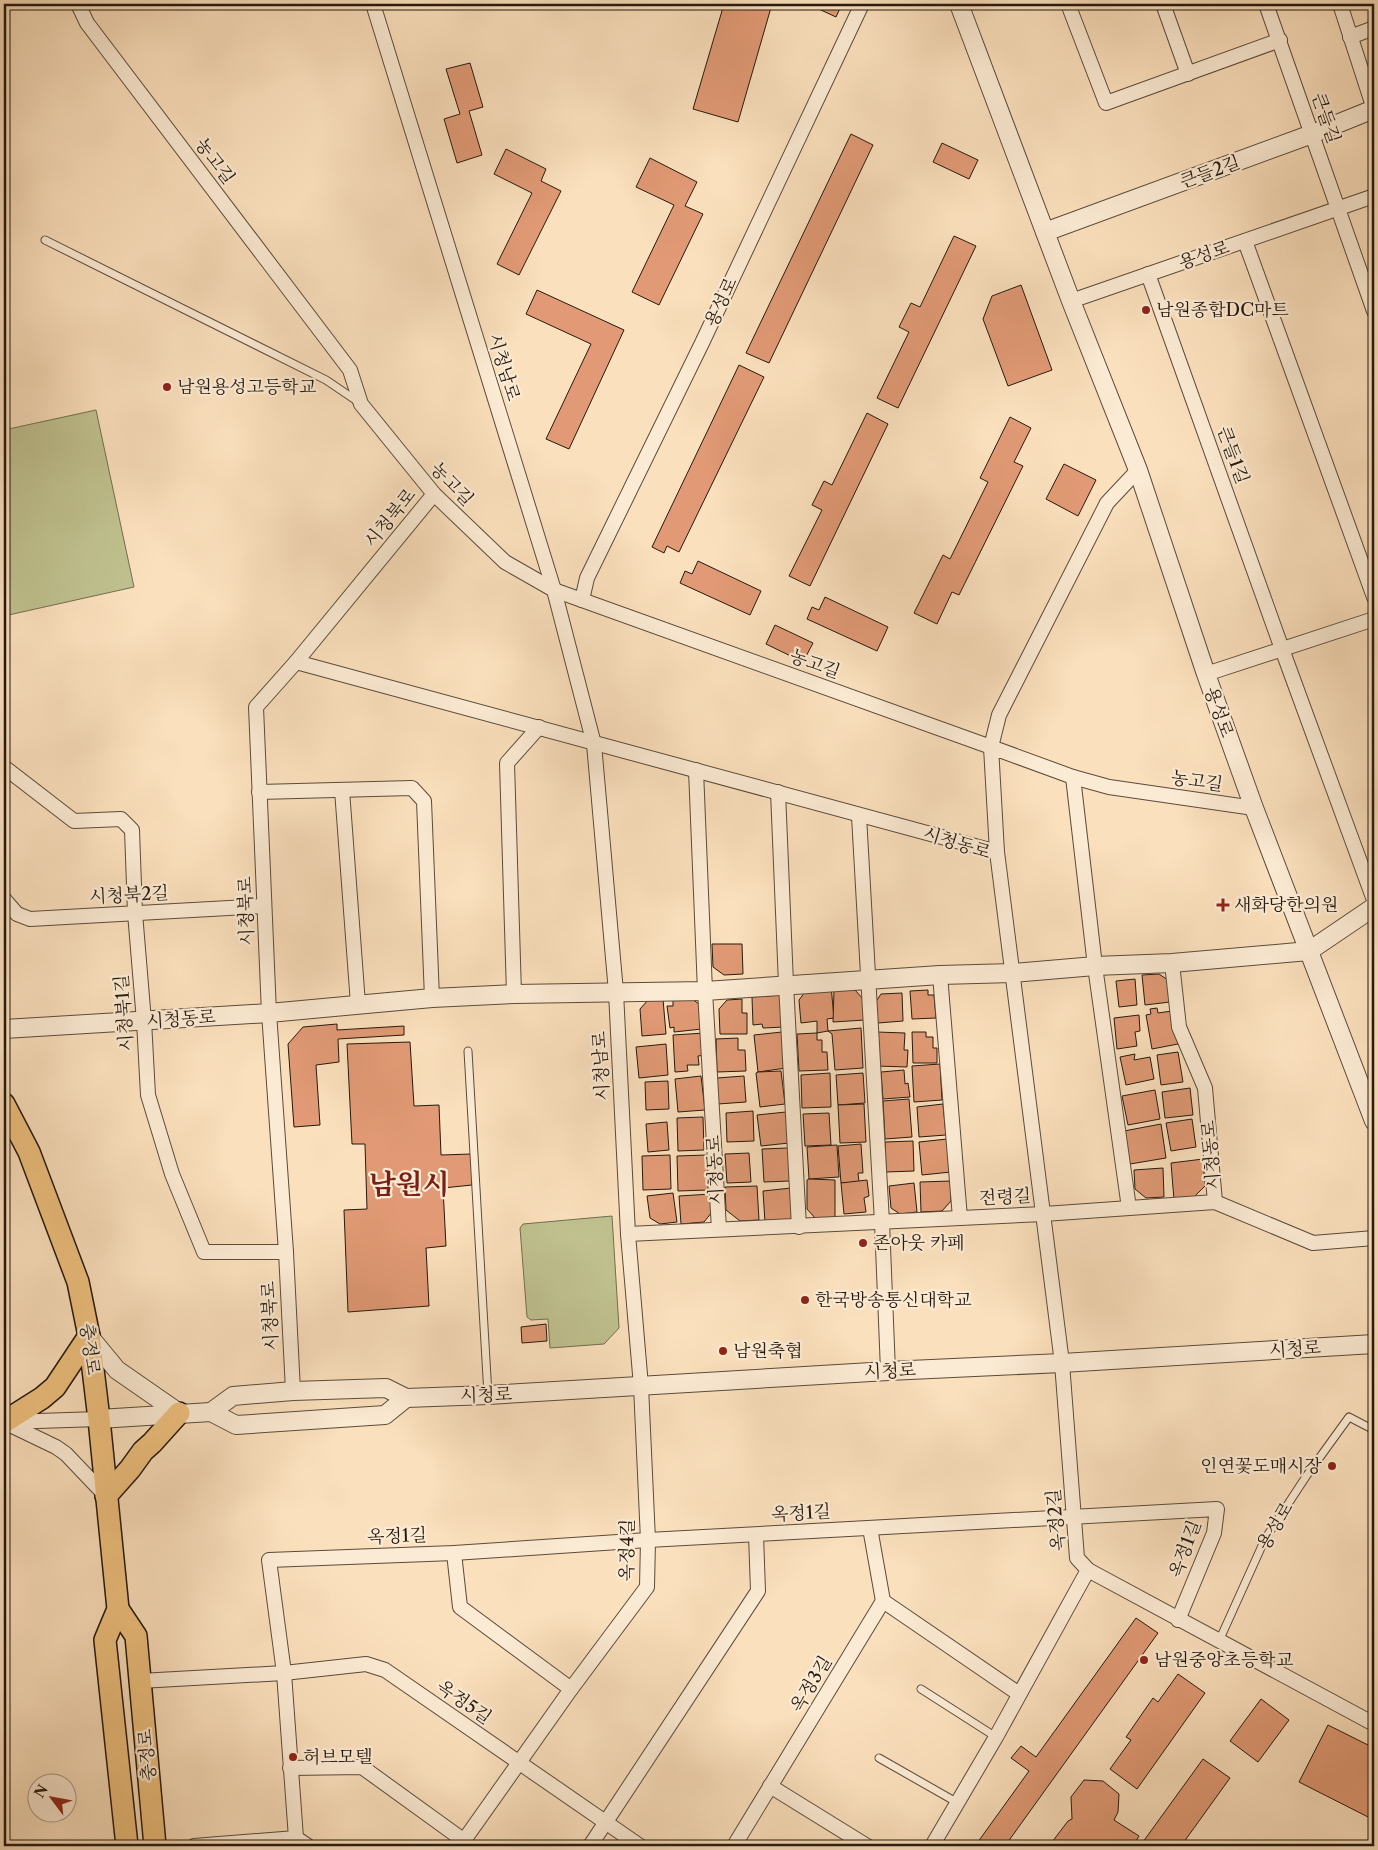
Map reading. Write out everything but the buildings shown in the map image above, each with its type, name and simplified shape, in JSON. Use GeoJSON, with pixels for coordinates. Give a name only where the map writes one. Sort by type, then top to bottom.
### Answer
{"type":"FeatureCollection","features":[{"type":"Feature","properties":{"kind":"main road","name":"충정로"},"geometry":{"type":"LineString","coordinates":[[4,1104],[29,1152],[78,1282],[89,1336],[118,1609],[136,1636],[155,1846]]}},
{"type":"Feature","properties":{"kind":"main road"},"geometry":{"type":"LineString","coordinates":[[4,1422],[42,1398],[55,1387],[89,1336]]}},
{"type":"Feature","properties":{"kind":"main road"},"geometry":{"type":"LineString","coordinates":[[106,1496],[143,1451],[179,1413]]}},
{"type":"Feature","properties":{"kind":"main road","name":"충정로"},"geometry":{"type":"LineString","coordinates":[[118,1609],[105,1640],[126,1846]]}},
{"type":"Feature","properties":{"kind":"street","name":"농고길"},"geometry":{"type":"LineString","coordinates":[[78,4],[87,23],[350,370],[361,404],[434,494],[505,562],[554,590],[1073,777],[1109,786],[1254,808]]}},
{"type":"Feature","properties":{"kind":"street","name":"시청남로"},"geometry":{"type":"LineString","coordinates":[[373,4],[554,590],[594,744],[616,992],[628,1234],[641,1386]]}},
{"type":"Feature","properties":{"kind":"street","name":"용성로"},"geometry":{"type":"LineString","coordinates":[[582,600],[587,578],[702,343],[862,4]]}},
{"type":"Feature","properties":{"kind":"street","name":"용성로"},"geometry":{"type":"LineString","coordinates":[[959,4],[1071,301],[1138,470],[1206,674],[1254,808],[1374,1120]]}},
{"type":"Feature","properties":{"kind":"street"},"geometry":{"type":"LineString","coordinates":[[1068,4],[1106,103],[1280,40]]}},
{"type":"Feature","properties":{"kind":"street"},"geometry":{"type":"LineString","coordinates":[[1163,4],[1188,74]]}},
{"type":"Feature","properties":{"kind":"street","name":"큰들길"},"geometry":{"type":"LineString","coordinates":[[1266,4],[1374,311]]}},
{"type":"Feature","properties":{"kind":"street","name":"큰들2길"},"geometry":{"type":"LineString","coordinates":[[1046,232],[1312,134],[1374,109],[1340,4]]}},
{"type":"Feature","properties":{"kind":"street"},"geometry":{"type":"LineString","coordinates":[[1350,37],[1374,28]]}},
{"type":"Feature","properties":{"kind":"street"},"geometry":{"type":"LineString","coordinates":[[1337,209],[1374,196]]}},
{"type":"Feature","properties":{"kind":"street","name":"용성로"},"geometry":{"type":"LineString","coordinates":[[1071,301],[1337,209]]}},
{"type":"Feature","properties":{"kind":"street"},"geometry":{"type":"LineString","coordinates":[[1245,241],[1374,597]]}},
{"type":"Feature","properties":{"kind":"street","name":"큰들1길"},"geometry":{"type":"LineString","coordinates":[[1148,274],[1374,900]]}},
{"type":"Feature","properties":{"kind":"street"},"geometry":{"type":"LineString","coordinates":[[997,852],[991,747],[999,715],[1107,503],[1138,470]]}},
{"type":"Feature","properties":{"kind":"street","name":"시청북로"},"geometry":{"type":"LineString","coordinates":[[293,1391],[286,1252],[269,1013],[256,707],[296,662],[434,494]]}},
{"type":"Feature","properties":{"kind":"street"},"geometry":{"type":"LineString","coordinates":[[1206,674],[1374,618]]}},
{"type":"Feature","properties":{"kind":"street"},"geometry":{"type":"LineString","coordinates":[[296,662],[539,727],[594,744]]}},
{"type":"Feature","properties":{"kind":"street"},"geometry":{"type":"LineString","coordinates":[[514,994],[507,763],[539,727]]}},
{"type":"Feature","properties":{"kind":"street","name":"시청동로"},"geometry":{"type":"LineString","coordinates":[[594,744],[997,852],[1044,1214]]}},
{"type":"Feature","properties":{"kind":"street","name":"시청북1길"},"geometry":{"type":"LineString","coordinates":[[4,767],[74,821],[121,819],[132,830],[135,913],[148,1095],[172,1174],[204,1252],[286,1252]]}},
{"type":"Feature","properties":{"kind":"street","name":"시청동로"},"geometry":{"type":"LineString","coordinates":[[696,770],[705,991],[719,1229]]}},
{"type":"Feature","properties":{"kind":"street"},"geometry":{"type":"LineString","coordinates":[[1073,777],[1095,966],[1129,1208]]}},
{"type":"Feature","properties":{"kind":"street"},"geometry":{"type":"LineString","coordinates":[[259,792],[412,788],[424,801],[432,998]]}},
{"type":"Feature","properties":{"kind":"street"},"geometry":{"type":"LineString","coordinates":[[342,790],[358,1004]]}},
{"type":"Feature","properties":{"kind":"street"},"geometry":{"type":"LineString","coordinates":[[778,792],[799,1227]]}},
{"type":"Feature","properties":{"kind":"street"},"geometry":{"type":"LineString","coordinates":[[859,816],[882,1222],[888,1370]]}},
{"type":"Feature","properties":{"kind":"street","name":"시청북2길"},"geometry":{"type":"LineString","coordinates":[[4,898],[17,914],[30,919],[264,906]]}},
{"type":"Feature","properties":{"kind":"street"},"geometry":{"type":"LineString","coordinates":[[1309,951],[1374,907]]}},
{"type":"Feature","properties":{"kind":"street","name":"시청동로"},"geometry":{"type":"LineString","coordinates":[[4,1029],[269,1013],[432,998],[514,994],[705,991],[869,979],[1012,973],[1095,966],[1172,963],[1309,951]]}},
{"type":"Feature","properties":{"kind":"street","name":"시청동로"},"geometry":{"type":"LineString","coordinates":[[1172,963],[1179,1027],[1205,1088],[1215,1202]]}},
{"type":"Feature","properties":{"kind":"street"},"geometry":{"type":"LineString","coordinates":[[940,975],[960,1218]]}},
{"type":"Feature","properties":{"kind":"street","name":"전령길"},"geometry":{"type":"LineString","coordinates":[[628,1234],[1044,1214],[1215,1202],[1313,1243],[1374,1238]]}},
{"type":"Feature","properties":{"kind":"street","name":"옥정2길"},"geometry":{"type":"LineString","coordinates":[[1044,1214],[1062,1363],[1077,1558],[1088,1570]]}},
{"type":"Feature","properties":{"kind":"street"},"geometry":{"type":"LineString","coordinates":[[89,1336],[117,1370],[179,1413]]}},
{"type":"Feature","properties":{"kind":"street","name":"시청로"},"geometry":{"type":"LineString","coordinates":[[211,1412],[233,1396],[293,1391],[386,1388],[406,1398],[488,1395],[888,1370],[1062,1363],[1374,1344]]}},
{"type":"Feature","properties":{"kind":"street","name":"옥정4길"},"geometry":{"type":"LineString","coordinates":[[290,1768],[362,1767],[461,1843],[571,1689],[647,1587],[648,1540],[641,1386]]}},
{"type":"Feature","properties":{"kind":"street"},"geometry":{"type":"LineString","coordinates":[[4,1422],[99,1419],[211,1412],[236,1425],[385,1415],[406,1398]]}},
{"type":"Feature","properties":{"kind":"street"},"geometry":{"type":"LineString","coordinates":[[4,1422],[56,1447],[66,1454],[106,1496]]}},
{"type":"Feature","properties":{"kind":"street","name":"옥정1길"},"geometry":{"type":"LineString","coordinates":[[284,1673],[269,1560],[454,1553],[648,1540],[1217,1509],[1214,1533],[1178,1620]]}},
{"type":"Feature","properties":{"kind":"street"},"geometry":{"type":"LineString","coordinates":[[870,1528],[883,1602],[1019,1694]]}},
{"type":"Feature","properties":{"kind":"street"},"geometry":{"type":"LineString","coordinates":[[590,1846],[758,1591],[756,1535]]}},
{"type":"Feature","properties":{"kind":"street"},"geometry":{"type":"LineString","coordinates":[[454,1553],[460,1607],[571,1689]]}},
{"type":"Feature","properties":{"kind":"street"},"geometry":{"type":"LineString","coordinates":[[932,1846],[996,1737],[1088,1570],[1374,1724]]}},
{"type":"Feature","properties":{"kind":"street","name":"옥정3길"},"geometry":{"type":"LineString","coordinates":[[734,1846],[883,1602]]}},
{"type":"Feature","properties":{"kind":"street","name":"옥정5길"},"geometry":{"type":"LineString","coordinates":[[140,1681],[284,1673],[366,1664],[386,1670],[640,1846]]}},
{"type":"Feature","properties":{"kind":"street"},"geometry":{"type":"LineString","coordinates":[[284,1673],[296,1838]]}},
{"type":"Feature","properties":{"kind":"street"},"geometry":{"type":"LineString","coordinates":[[770,1786],[867,1846]]}},
{"type":"Feature","properties":{"kind":"street"},"geometry":{"type":"LineString","coordinates":[[194,1846],[296,1838],[308,1846]]}},
{"type":"Feature","properties":{"kind":"lane"},"geometry":{"type":"LineString","coordinates":[[45,240],[326,380],[361,404]]}},
{"type":"Feature","properties":{"kind":"lane"},"geometry":{"type":"LineString","coordinates":[[468,1050],[488,1395]]}},
{"type":"Feature","properties":{"kind":"lane","name":"용성로"},"geometry":{"type":"LineString","coordinates":[[1219,1641],[1265,1539],[1306,1475],[1349,1418],[1374,1430]]}},
{"type":"Feature","properties":{"kind":"lane"},"geometry":{"type":"LineString","coordinates":[[920,1690],[996,1737]]}},
{"type":"Feature","properties":{"kind":"lane"},"geometry":{"type":"LineString","coordinates":[[879,1758],[958,1803]]}},
{"type":"Feature","properties":{"kind":"green space"},"geometry":{"type":"Polygon","coordinates":[[[96,410],[134,587],[4,616],[4,430],[96,410]]]}},
{"type":"Feature","properties":{"kind":"green space"},"geometry":{"type":"Polygon","coordinates":[[[612,1216],[619,1328],[604,1344],[550,1348],[548,1319],[531,1320],[527,1317],[520,1228],[523,1224],[612,1216]]]}},
{"type":"Feature","properties":{"kind":"place","name":"남원종합DC마트"},"geometry":{"type":"Point","coordinates":[1146,310]}},
{"type":"Feature","properties":{"kind":"place","name":"남원용성고등학교"},"geometry":{"type":"Point","coordinates":[167,387]}},
{"type":"Feature","properties":{"kind":"place","name":"새화당한의원"},"geometry":{"type":"Point","coordinates":[1223,905]}},
{"type":"Feature","properties":{"kind":"place","name":"존아웃 카페"},"geometry":{"type":"Point","coordinates":[863,1243]}},
{"type":"Feature","properties":{"kind":"place","name":"한국방송통신대학교"},"geometry":{"type":"Point","coordinates":[805,1300]}},
{"type":"Feature","properties":{"kind":"place","name":"남원축협"},"geometry":{"type":"Point","coordinates":[723,1351]}},
{"type":"Feature","properties":{"kind":"place","name":"인연꽃도매시장"},"geometry":{"type":"Point","coordinates":[1332,1466]}},
{"type":"Feature","properties":{"kind":"place","name":"남원중앙초등학교"},"geometry":{"type":"Point","coordinates":[1144,1660]}},
{"type":"Feature","properties":{"kind":"place","name":"허브모텔"},"geometry":{"type":"Point","coordinates":[293,1757]}},
{"type":"Feature","properties":{"kind":"district","name":"남원시"},"geometry":{"type":"Point","coordinates":[409,1184]}}]}
